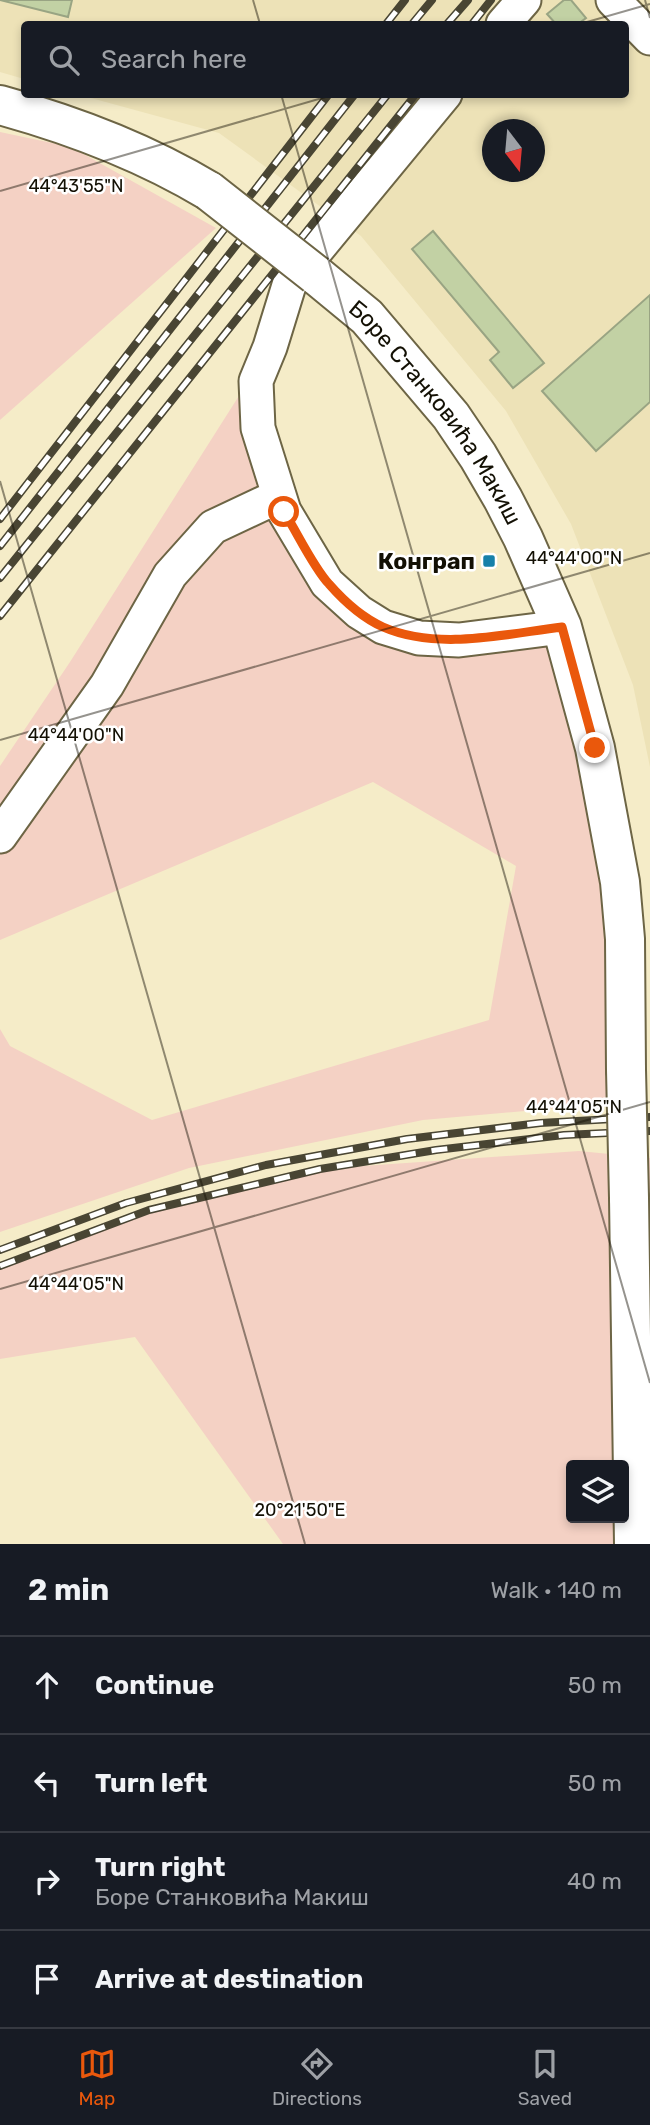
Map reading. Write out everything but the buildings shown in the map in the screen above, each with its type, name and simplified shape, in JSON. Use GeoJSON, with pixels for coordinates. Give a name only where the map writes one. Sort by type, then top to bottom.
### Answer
{"type":"FeatureCollection","features":[{"type":"Feature","properties":{"kind":"main road","name":"Боре Станковића Макиш"},"geometry":{"type":"LineString","coordinates":[[0,106],[70,126],[157,162],[209,191],[366,317],[451,416],[478,456],[508,509],[562,627],[595,748],[620,882],[625,939],[634,1544]]}},
{"type":"Feature","properties":{"kind":"lane"},"geometry":{"type":"LineString","coordinates":[[506,21],[524,0]]}},
{"type":"Feature","properties":{"kind":"lane"},"geometry":{"type":"LineString","coordinates":[[613,0],[650,38]]}},
{"type":"Feature","properties":{"kind":"lane"},"geometry":{"type":"LineString","coordinates":[[442,98],[290,282],[257,381],[258,428],[284,512],[327,583],[359,612],[383,627],[419,638],[459,640],[562,627]]}},
{"type":"Feature","properties":{"kind":"lane"},"geometry":{"type":"LineString","coordinates":[[0,836],[107,685],[170,575],[214,527],[279,496]]}},
{"type":"Feature","properties":{"kind":"shaded area"},"geometry":{"type":"Polygon","coordinates":[[[0,0],[650,0],[650,767],[633,685],[571,524],[506,411],[361,236],[219,133],[91,98],[629,98],[629,21],[21,21],[21,78],[0,72],[0,0]]]}},
{"type":"Feature","properties":{"kind":"shaded area"},"geometry":{"type":"Polygon","coordinates":[[[0,132],[71,147],[216,228],[0,420],[0,132]]]}},
{"type":"Feature","properties":{"kind":"shaded area"},"geometry":{"type":"Polygon","coordinates":[[[270,347],[258,428],[284,511],[383,627],[562,627],[595,748],[627,1102],[423,1120],[189,1168],[0,1232],[0,1029],[10,1046],[152,1120],[489,1020],[516,866],[373,782],[0,940],[0,766],[70,662],[270,347]]]}},
{"type":"Feature","properties":{"kind":"shaded area"},"geometry":{"type":"Polygon","coordinates":[[[579,1151],[650,1158],[650,1544],[283,1544],[135,1337],[0,1359],[0,1266],[149,1210],[320,1169],[579,1151]]]}},
{"type":"Feature","properties":{"kind":"railway"},"geometry":{"type":"LineString","coordinates":[[388,21],[405,0]]}},
{"type":"Feature","properties":{"kind":"railway"},"geometry":{"type":"LineString","coordinates":[[414,21],[432,0]]}},
{"type":"Feature","properties":{"kind":"railway"},"geometry":{"type":"LineString","coordinates":[[450,21],[468,0]]}},
{"type":"Feature","properties":{"kind":"railway"},"geometry":{"type":"LineString","coordinates":[[474,21],[491,0]]}},
{"type":"Feature","properties":{"kind":"railway"},"geometry":{"type":"LineString","coordinates":[[0,519],[326,98]]}},
{"type":"Feature","properties":{"kind":"railway"},"geometry":{"type":"LineString","coordinates":[[0,546],[352,98]]}},
{"type":"Feature","properties":{"kind":"railway"},"geometry":{"type":"LineString","coordinates":[[0,578],[385,98]]}},
{"type":"Feature","properties":{"kind":"railway"},"geometry":{"type":"LineString","coordinates":[[0,616],[413,98]]}},
{"type":"Feature","properties":{"kind":"railway"},"geometry":{"type":"LineString","coordinates":[[0,1250],[126,1203],[266,1165],[407,1139],[540,1123],[650,1117]]}},
{"type":"Feature","properties":{"kind":"railway"},"geometry":{"type":"LineString","coordinates":[[0,1266],[149,1210],[320,1169],[436,1150],[564,1135],[650,1131]]}},
{"type":"Feature","properties":{"kind":"place","name":"Конграп"},"geometry":{"type":"Point","coordinates":[489,561]}},
{"type":"Feature","properties":{"kind":"route"},"geometry":{"type":"LineString","coordinates":[[284,512],[327,583],[359,612],[383,627],[419,638],[459,640],[562,627],[595,748]]}}]}
